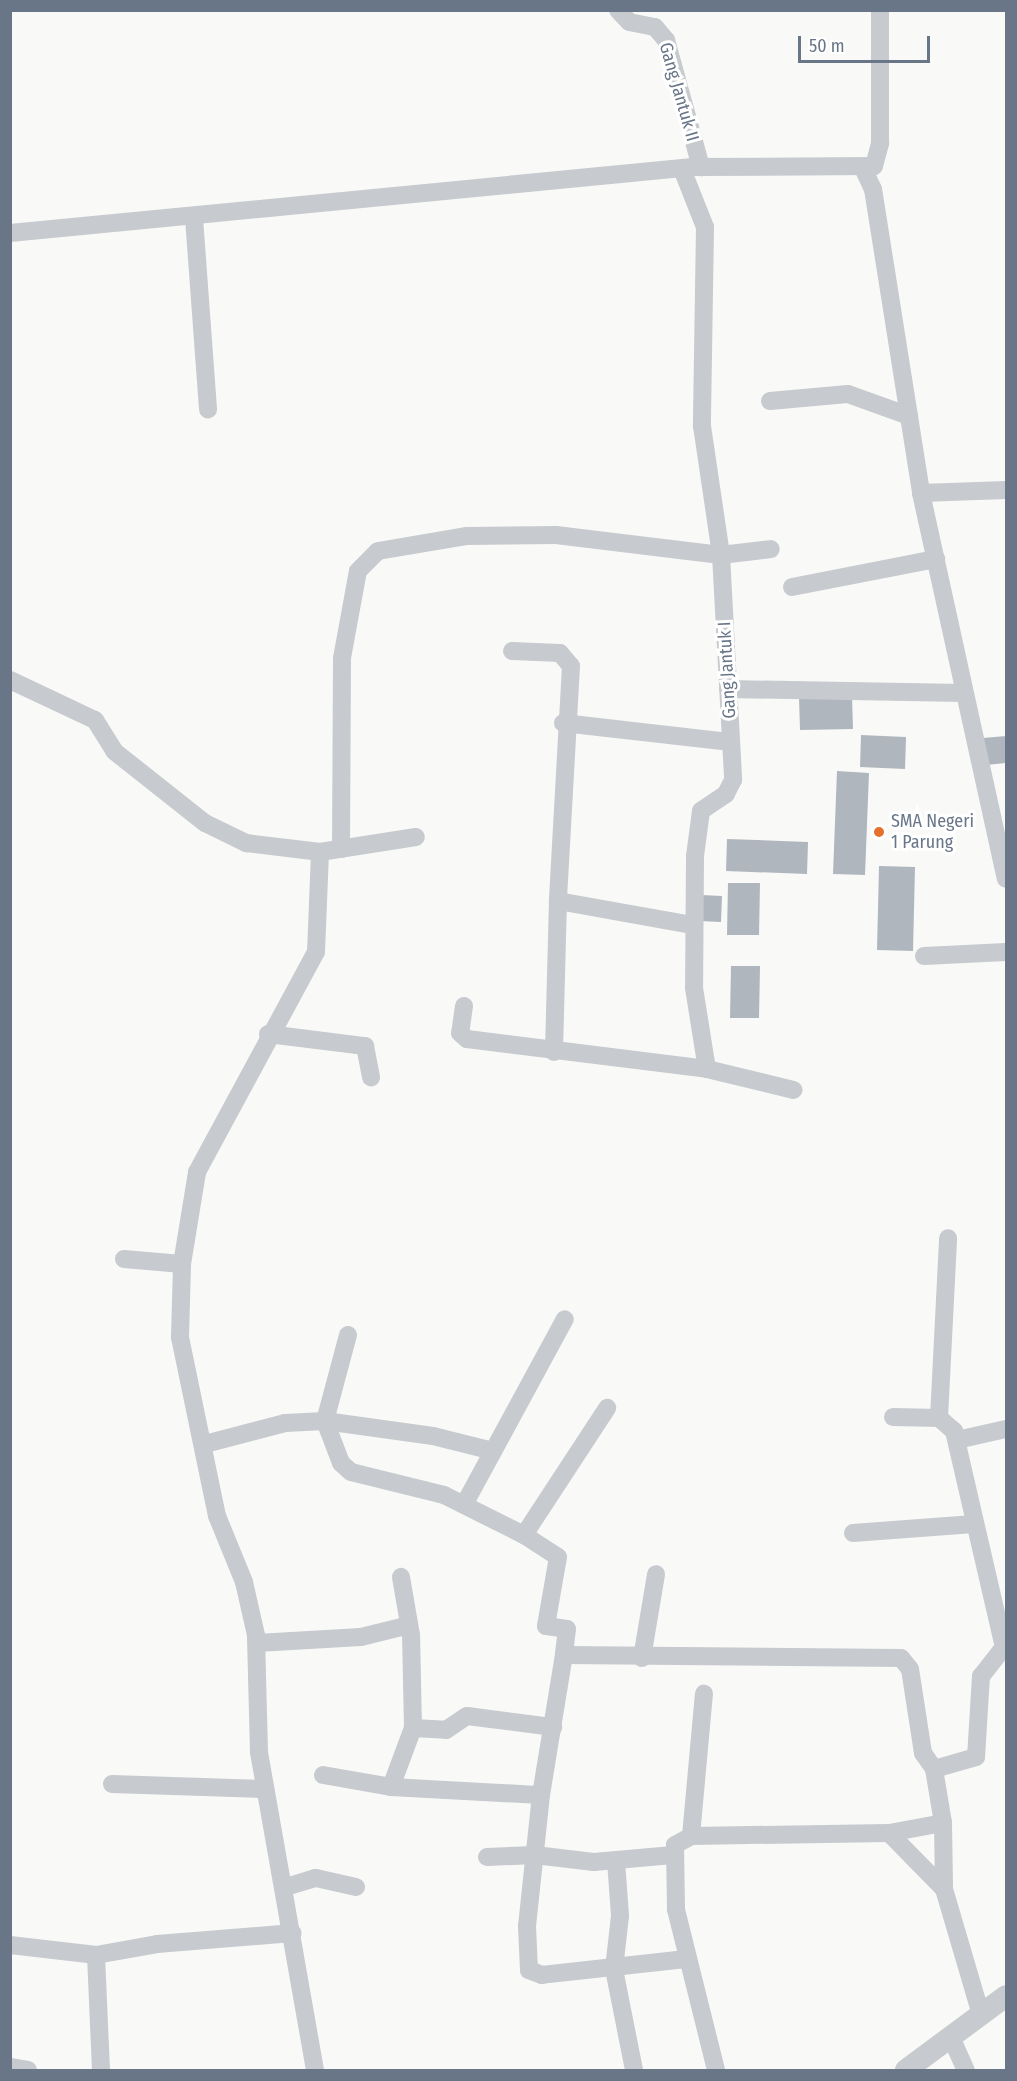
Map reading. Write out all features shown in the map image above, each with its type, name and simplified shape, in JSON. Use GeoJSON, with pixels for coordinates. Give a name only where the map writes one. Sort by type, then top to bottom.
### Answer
{"type":"FeatureCollection","features":[{"type":"Feature","properties":{"kind":"street","name":"Gang Jantuk II"},"geometry":{"type":"LineString","coordinates":[[618,10],[629,22],[651,25],[666,40],[701,167]]}},
{"type":"Feature","properties":{"kind":"street"},"geometry":{"type":"LineString","coordinates":[[10,233],[194,218],[701,167],[863,168],[874,166],[880,152],[880,10]]}},
{"type":"Feature","properties":{"kind":"street"},"geometry":{"type":"LineString","coordinates":[[863,168],[873,189],[921,493],[1006,879]]}},
{"type":"Feature","properties":{"kind":"street","name":"Gang Jantuk I"},"geometry":{"type":"LineString","coordinates":[[682,169],[705,227],[702,426],[721,555],[731,742],[731,789],[701,811],[693,925],[694,988],[707,1069]]}},
{"type":"Feature","properties":{"kind":"street"},"geometry":{"type":"LineString","coordinates":[[194,218],[208,409]]}},
{"type":"Feature","properties":{"kind":"street"},"geometry":{"type":"LineString","coordinates":[[770,400],[848,394],[909,416]]}},
{"type":"Feature","properties":{"kind":"street"},"geometry":{"type":"LineString","coordinates":[[921,493],[1006,490]]}},
{"type":"Feature","properties":{"kind":"street"},"geometry":{"type":"LineString","coordinates":[[341,849],[342,658],[353,588],[367,559],[392,546],[488,535],[556,535],[721,555],[771,549]]}},
{"type":"Feature","properties":{"kind":"street"},"geometry":{"type":"LineString","coordinates":[[792,587],[936,559]]}},
{"type":"Feature","properties":{"kind":"street"},"geometry":{"type":"LineString","coordinates":[[512,651],[565,656],[572,675],[563,723],[554,1052]]}},
{"type":"Feature","properties":{"kind":"street"},"geometry":{"type":"LineString","coordinates":[[10,680],[95,720],[110,747],[221,833],[264,848],[320,852],[416,837]]}},
{"type":"Feature","properties":{"kind":"street"},"geometry":{"type":"LineString","coordinates":[[728,689],[964,693]]}},
{"type":"Feature","properties":{"kind":"street"},"geometry":{"type":"LineString","coordinates":[[563,723],[731,742]]}},
{"type":"Feature","properties":{"kind":"street"},"geometry":{"type":"LineString","coordinates":[[315,2070],[286,1887],[265,1789],[257,1643],[244,1582],[217,1516],[193,1385],[182,1361],[182,1264],[192,1191],[204,1152],[268,1034],[288,1011],[316,952],[320,852]]}},
{"type":"Feature","properties":{"kind":"street"},"geometry":{"type":"LineString","coordinates":[[558,901],[693,925]]}},
{"type":"Feature","properties":{"kind":"street"},"geometry":{"type":"LineString","coordinates":[[924,956],[1006,952]]}},
{"type":"Feature","properties":{"kind":"street"},"geometry":{"type":"LineString","coordinates":[[464,1006],[464,1038],[554,1052],[707,1069],[794,1090]]}},
{"type":"Feature","properties":{"kind":"street"},"geometry":{"type":"LineString","coordinates":[[268,1034],[365,1046],[371,1077]]}},
{"type":"Feature","properties":{"kind":"street"},"geometry":{"type":"LineString","coordinates":[[934,1769],[976,1757],[981,1676],[1003,1652],[1004,1628],[974,1524],[957,1440],[939,1418],[948,1238]]}},
{"type":"Feature","properties":{"kind":"street"},"geometry":{"type":"LineString","coordinates":[[124,1259],[182,1264]]}},
{"type":"Feature","properties":{"kind":"street"},"geometry":{"type":"LineString","coordinates":[[465,1503],[565,1319]]}},
{"type":"Feature","properties":{"kind":"street"},"geometry":{"type":"LineString","coordinates":[[348,1335],[325,1421],[341,1464],[351,1472],[465,1503],[524,1535],[558,1557],[546,1626],[567,1629],[541,1795],[527,1926],[530,1970],[542,1975],[614,1969],[686,1959]]}},
{"type":"Feature","properties":{"kind":"street"},"geometry":{"type":"LineString","coordinates":[[524,1535],[607,1408]]}},
{"type":"Feature","properties":{"kind":"street"},"geometry":{"type":"LineString","coordinates":[[893,1417],[939,1418]]}},
{"type":"Feature","properties":{"kind":"street"},"geometry":{"type":"LineString","coordinates":[[205,1444],[285,1423],[325,1421],[433,1436],[493,1451]]}},
{"type":"Feature","properties":{"kind":"street"},"geometry":{"type":"LineString","coordinates":[[957,1440],[1006,1430]]}},
{"type":"Feature","properties":{"kind":"street"},"geometry":{"type":"LineString","coordinates":[[853,1533],[974,1524]]}},
{"type":"Feature","properties":{"kind":"street"},"geometry":{"type":"LineString","coordinates":[[642,1659],[656,1574]]}},
{"type":"Feature","properties":{"kind":"street"},"geometry":{"type":"LineString","coordinates":[[391,1787],[413,1728],[409,1624],[401,1577]]}},
{"type":"Feature","properties":{"kind":"street"},"geometry":{"type":"LineString","coordinates":[[257,1643],[361,1637],[409,1624]]}},
{"type":"Feature","properties":{"kind":"street"},"geometry":{"type":"LineString","coordinates":[[564,1655],[642,1659],[901,1658],[910,1669],[923,1753],[934,1769],[944,1823],[944,1889],[981,2015]]}},
{"type":"Feature","properties":{"kind":"street"},"geometry":{"type":"LineString","coordinates":[[691,1836],[704,1694]]}},
{"type":"Feature","properties":{"kind":"street"},"geometry":{"type":"LineString","coordinates":[[413,1728],[446,1730],[467,1716],[553,1727]]}},
{"type":"Feature","properties":{"kind":"street"},"geometry":{"type":"LineString","coordinates":[[323,1775],[391,1787],[541,1795]]}},
{"type":"Feature","properties":{"kind":"street"},"geometry":{"type":"LineString","coordinates":[[112,1784],[265,1789]]}},
{"type":"Feature","properties":{"kind":"street"},"geometry":{"type":"LineString","coordinates":[[716,2070],[686,1959],[673,1855],[675,1845],[691,1836],[889,1833],[944,1823]]}},
{"type":"Feature","properties":{"kind":"street"},"geometry":{"type":"LineString","coordinates":[[889,1833],[944,1889]]}},
{"type":"Feature","properties":{"kind":"street"},"geometry":{"type":"LineString","coordinates":[[487,1857],[535,1855],[616,1862],[673,1855]]}},
{"type":"Feature","properties":{"kind":"street"},"geometry":{"type":"LineString","coordinates":[[616,1862],[620,1925],[614,1969],[634,2070]]}},
{"type":"Feature","properties":{"kind":"street"},"geometry":{"type":"LineString","coordinates":[[286,1887],[316,1878],[356,1887]]}},
{"type":"Feature","properties":{"kind":"street"},"geometry":{"type":"LineString","coordinates":[[10,1945],[96,1955],[166,1943],[293,1934]]}},
{"type":"Feature","properties":{"kind":"street"},"geometry":{"type":"LineString","coordinates":[[96,1955],[101,2070]]}},
{"type":"Feature","properties":{"kind":"street"},"geometry":{"type":"LineString","coordinates":[[906,2070],[1006,1996]]}},
{"type":"Feature","properties":{"kind":"street"},"geometry":{"type":"LineString","coordinates":[[951,2037],[966,2070]]}},
{"type":"Feature","properties":{"kind":"street"},"geometry":{"type":"LineString","coordinates":[[10,2067],[28,2070]]}},
{"type":"Feature","properties":{"kind":"building"},"geometry":{"type":"Polygon","coordinates":[[[852,697],[853,729],[800,730],[799,698],[852,697]]]}},
{"type":"Feature","properties":{"kind":"building"},"geometry":{"type":"Polygon","coordinates":[[[861,735],[906,737],[905,769],[860,767],[861,735]]]}},
{"type":"Feature","properties":{"kind":"building"},"geometry":{"type":"Polygon","coordinates":[[[1006,736],[1006,763],[986,765],[983,738],[1006,736]]]}},
{"type":"Feature","properties":{"kind":"building"},"geometry":{"type":"Polygon","coordinates":[[[837,771],[869,773],[865,875],[833,874],[837,771]]]}},
{"type":"Feature","properties":{"kind":"building"},"geometry":{"type":"Polygon","coordinates":[[[727,839],[808,842],[807,874],[726,871],[727,839]]]}},
{"type":"Feature","properties":{"kind":"building"},"geometry":{"type":"Polygon","coordinates":[[[879,866],[915,867],[913,951],[877,950],[879,866]]]}},
{"type":"Feature","properties":{"kind":"building"},"geometry":{"type":"Polygon","coordinates":[[[728,883],[760,883],[759,935],[727,935],[728,883]]]}},
{"type":"Feature","properties":{"kind":"building"},"geometry":{"type":"Polygon","coordinates":[[[701,895],[722,896],[721,922],[699,921],[701,895]]]}},
{"type":"Feature","properties":{"kind":"building"},"geometry":{"type":"Polygon","coordinates":[[[731,966],[760,966],[759,1018],[730,1018],[731,966]]]}},
{"type":"Feature","properties":{"kind":"place","name":"SMA Negeri 1 Parung"},"geometry":{"type":"Point","coordinates":[879,832]}}]}
